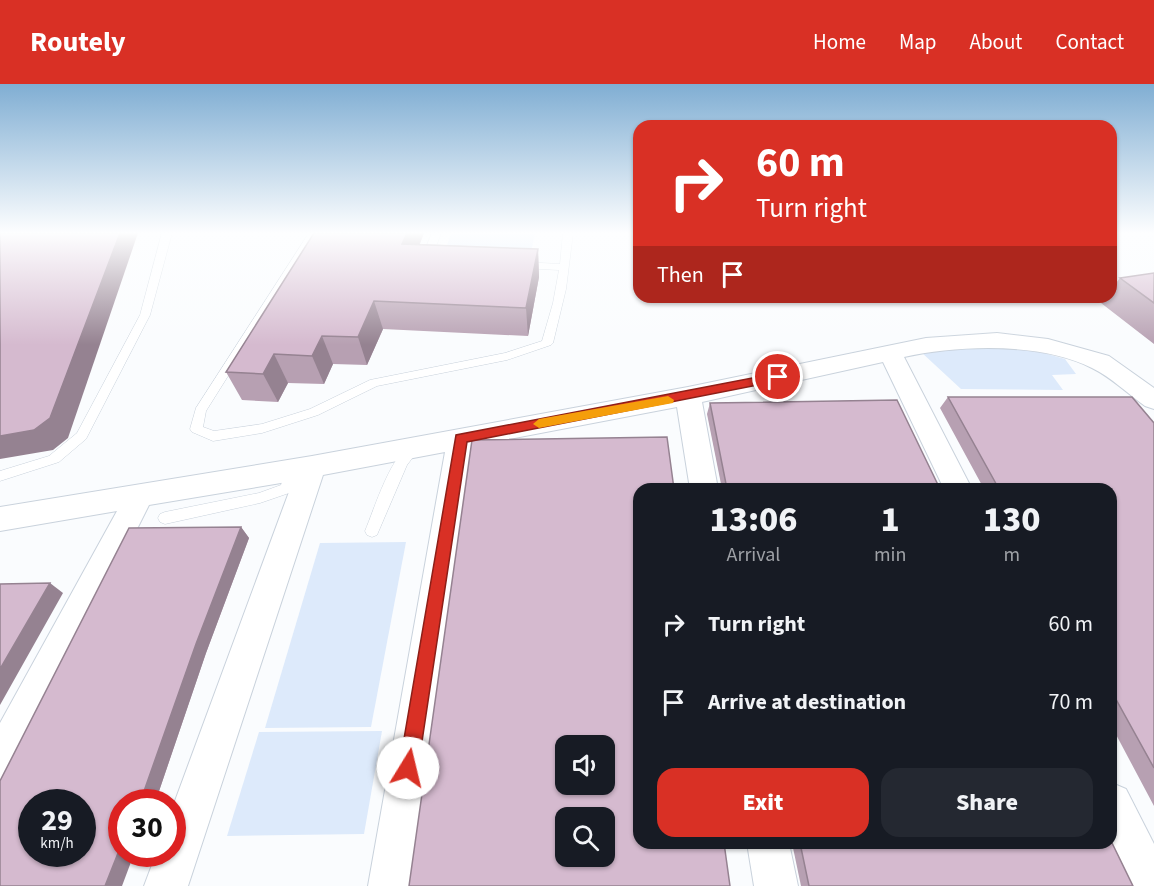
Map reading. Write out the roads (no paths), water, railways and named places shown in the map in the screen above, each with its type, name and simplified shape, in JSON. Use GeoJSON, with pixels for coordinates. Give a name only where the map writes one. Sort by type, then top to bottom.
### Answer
{"type":"FeatureCollection","features":[{"type":"Feature","properties":{"kind":"street"},"geometry":{"type":"LineString","coordinates":[[3,522],[302,469],[688,396],[926,345],[997,340],[1048,346],[1101,362],[1154,400]]}},
{"type":"Feature","properties":{"kind":"street"},"geometry":{"type":"LineString","coordinates":[[891,354],[955,483]]}},
{"type":"Feature","properties":{"kind":"street"},"geometry":{"type":"LineString","coordinates":[[688,396],[703,483]]}},
{"type":"Feature","properties":{"kind":"street"},"geometry":{"type":"LineString","coordinates":[[390,886],[461,438]]}},
{"type":"Feature","properties":{"kind":"street"},"geometry":{"type":"LineString","coordinates":[[166,886],[302,469]]}},
{"type":"Feature","properties":{"kind":"street"},"geometry":{"type":"LineString","coordinates":[[0,761],[139,497]]}},
{"type":"Feature","properties":{"kind":"street"},"geometry":{"type":"LineString","coordinates":[[1117,813],[1152,886]]}},
{"type":"Feature","properties":{"kind":"street"},"geometry":{"type":"LineString","coordinates":[[769,849],[776,886]]}},
{"type":"Feature","properties":{"kind":"lane"},"geometry":{"type":"LineString","coordinates":[[0,476],[54,459],[82,436],[145,315],[157,270]]}},
{"type":"Feature","properties":{"kind":"lane"},"geometry":{"type":"LineString","coordinates":[[290,270],[200,411],[196,429],[213,436],[262,428],[315,412],[374,383],[507,356],[547,344],[555,322],[564,270]]}},
{"type":"Feature","properties":{"kind":"lane"},"geometry":{"type":"LineString","coordinates":[[372,531],[401,462],[414,447]]}},
{"type":"Feature","properties":{"kind":"lane"},"geometry":{"type":"LineString","coordinates":[[165,518],[260,498],[287,488],[302,469]]}}]}
